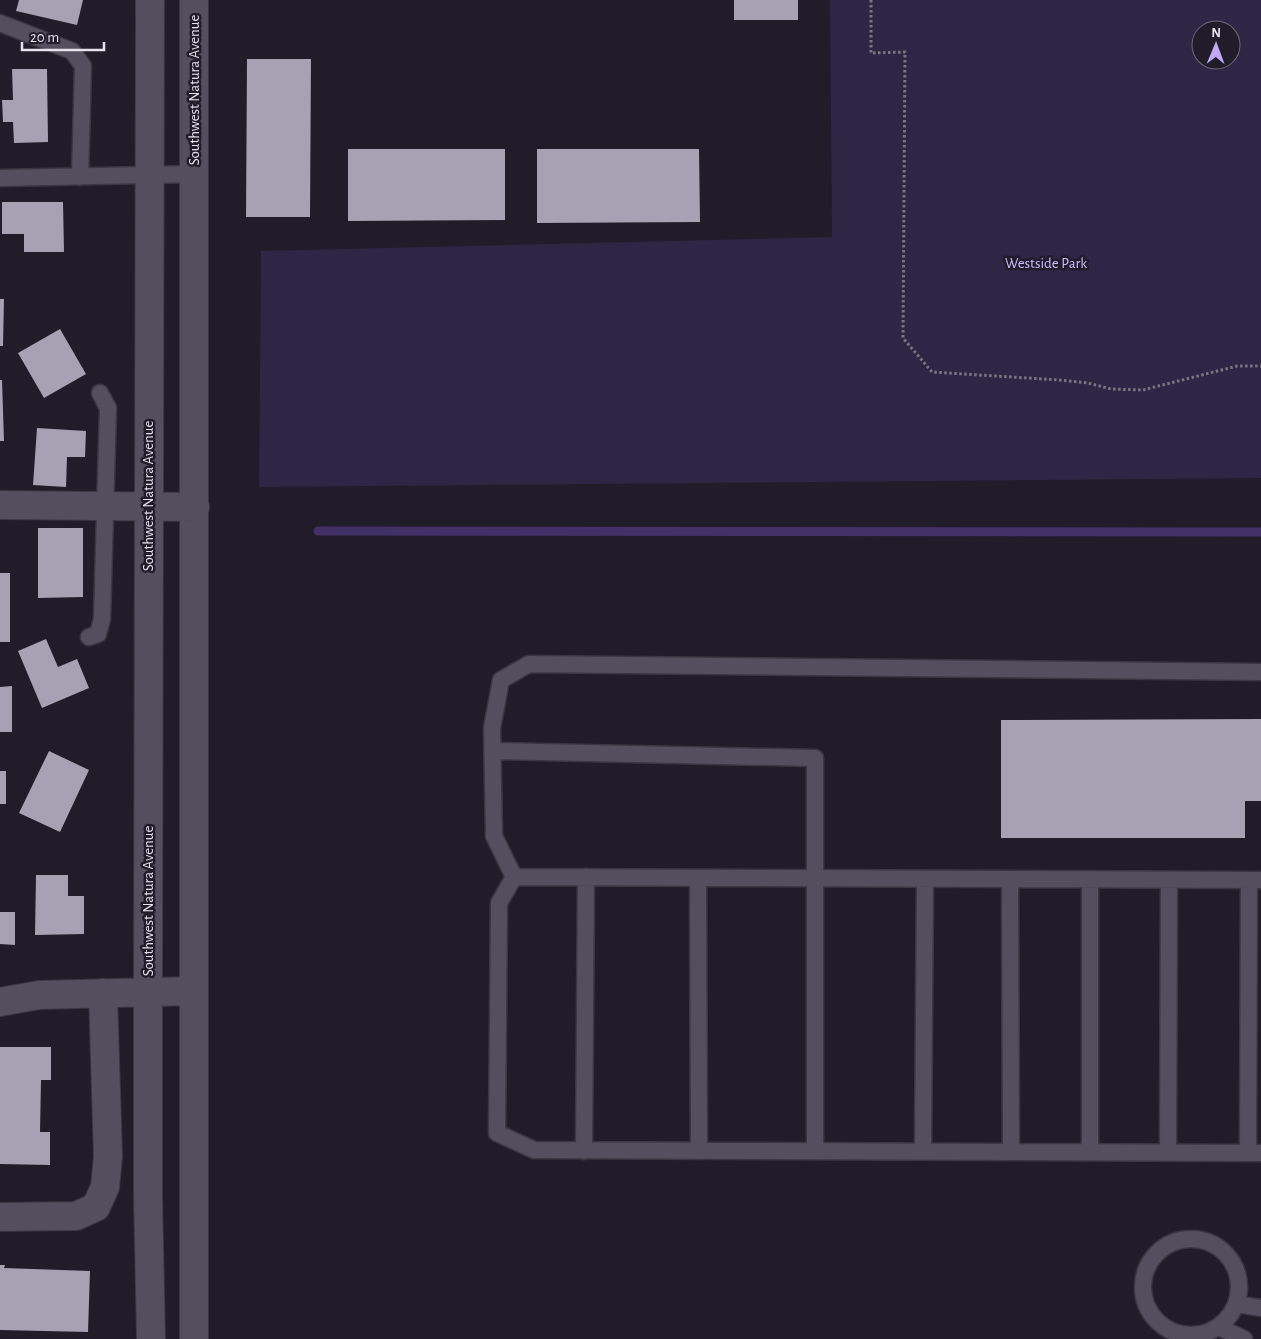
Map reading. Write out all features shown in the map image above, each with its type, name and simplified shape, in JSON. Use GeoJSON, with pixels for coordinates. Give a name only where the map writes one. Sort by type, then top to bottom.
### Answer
{"type":"FeatureCollection","features":[{"type":"Feature","properties":{"kind":"street","name":"Southwest Natura Avenue"},"geometry":{"type":"LineString","coordinates":[[150,0],[148,1196],[151,1339]]}},
{"type":"Feature","properties":{"kind":"street","name":"Southwest Natura Avenue"},"geometry":{"type":"LineString","coordinates":[[194,0],[194,1339]]}},
{"type":"Feature","properties":{"kind":"street"},"geometry":{"type":"LineString","coordinates":[[0,505],[195,506]]}},
{"type":"Feature","properties":{"kind":"street","name":"Southwest Natura Avenue"},"geometry":{"type":"LineString","coordinates":[[0,1002],[38,994],[194,991]]}},
{"type":"Feature","properties":{"kind":"street"},"geometry":{"type":"LineString","coordinates":[[0,1217],[76,1216],[96,1207],[105,1187],[108,1157],[102,993]]}},
{"type":"Feature","properties":{"kind":"lane"},"geometry":{"type":"LineString","coordinates":[[0,24],[72,51],[83,66],[80,177]]}},
{"type":"Feature","properties":{"kind":"lane"},"geometry":{"type":"LineString","coordinates":[[0,178],[194,174]]}},
{"type":"Feature","properties":{"kind":"lane"},"geometry":{"type":"LineString","coordinates":[[89,637],[98,634],[102,619],[108,408],[100,393]]}},
{"type":"Feature","properties":{"kind":"lane"},"geometry":{"type":"LineString","coordinates":[[514,877],[494,836],[492,728],[501,680],[529,664],[1261,672]]}},
{"type":"Feature","properties":{"kind":"lane"},"geometry":{"type":"LineString","coordinates":[[493,751],[815,758],[815,1151]]}},
{"type":"Feature","properties":{"kind":"lane"},"geometry":{"type":"LineString","coordinates":[[514,877],[1255,880],[1254,1152],[534,1150],[496,1133],[499,903],[514,877]]}},
{"type":"Feature","properties":{"kind":"lane"},"geometry":{"type":"LineString","coordinates":[[584,1150],[586,877]]}},
{"type":"Feature","properties":{"kind":"lane"},"geometry":{"type":"LineString","coordinates":[[698,878],[699,1151]]}},
{"type":"Feature","properties":{"kind":"lane"},"geometry":{"type":"LineString","coordinates":[[923,1152],[925,879]]}},
{"type":"Feature","properties":{"kind":"lane"},"geometry":{"type":"LineString","coordinates":[[1010,879],[1011,1152]]}},
{"type":"Feature","properties":{"kind":"lane"},"geometry":{"type":"LineString","coordinates":[[1090,880],[1090,1152]]}},
{"type":"Feature","properties":{"kind":"lane"},"geometry":{"type":"LineString","coordinates":[[1168,1152],[1169,880]]}},
{"type":"Feature","properties":{"kind":"lane"},"geometry":{"type":"LineString","coordinates":[[1189,1239],[1204,1241],[1219,1247],[1230,1258],[1237,1271],[1240,1286],[1237,1304],[1219,1327],[1204,1334],[1188,1335],[1172,1331],[1158,1322],[1149,1309],[1144,1294],[1144,1278],[1150,1262],[1160,1250],[1174,1242],[1189,1239]]}},
{"type":"Feature","properties":{"kind":"lane"},"geometry":{"type":"LineString","coordinates":[[1237,1304],[1261,1308]]}},
{"type":"Feature","properties":{"kind":"lane"},"geometry":{"type":"LineString","coordinates":[[1219,1327],[1244,1339]]}},
{"type":"Feature","properties":{"kind":"path"},"geometry":{"type":"LineString","coordinates":[[871,0],[871,53],[905,52],[903,338],[932,372],[1059,380],[1088,383],[1111,389],[1143,390],[1237,366],[1261,366]]}},
{"type":"Feature","properties":{"kind":"green space","name":"Westside Park"},"geometry":{"type":"Polygon","coordinates":[[[830,0],[1261,0],[1261,478],[259,487],[261,251],[832,237],[830,0]]]}},
{"type":"Feature","properties":{"kind":"building"},"geometry":{"type":"Polygon","coordinates":[[[19,0],[83,0],[77,25],[16,11],[19,0]]]}},
{"type":"Feature","properties":{"kind":"building"},"geometry":{"type":"Polygon","coordinates":[[[734,0],[798,0],[798,20],[734,20],[734,0]]]}},
{"type":"Feature","properties":{"kind":"building"},"geometry":{"type":"Polygon","coordinates":[[[247,59],[311,59],[310,217],[246,217],[247,59]]]}},
{"type":"Feature","properties":{"kind":"building"},"geometry":{"type":"Polygon","coordinates":[[[12,69],[47,69],[48,142],[14,143],[13,122],[3,122],[2,100],[13,100],[12,69]]]}},
{"type":"Feature","properties":{"kind":"building"},"geometry":{"type":"Polygon","coordinates":[[[348,149],[505,149],[505,220],[348,221],[348,149]]]}},
{"type":"Feature","properties":{"kind":"building"},"geometry":{"type":"Polygon","coordinates":[[[537,149],[699,149],[700,222],[537,223],[537,149]]]}},
{"type":"Feature","properties":{"kind":"building"},"geometry":{"type":"Polygon","coordinates":[[[2,202],[63,202],[64,252],[24,252],[24,234],[2,234],[2,202]]]}},
{"type":"Feature","properties":{"kind":"building"},"geometry":{"type":"Polygon","coordinates":[[[0,299],[4,299],[3,346],[0,346],[0,299]]]}},
{"type":"Feature","properties":{"kind":"building"},"geometry":{"type":"Polygon","coordinates":[[[60,329],[86,374],[44,398],[18,353],[60,329]]]}},
{"type":"Feature","properties":{"kind":"building"},"geometry":{"type":"Polygon","coordinates":[[[0,380],[2,380],[4,441],[0,441],[0,380]]]}},
{"type":"Feature","properties":{"kind":"building"},"geometry":{"type":"Polygon","coordinates":[[[37,428],[86,431],[85,457],[67,457],[66,487],[33,485],[37,428]]]}},
{"type":"Feature","properties":{"kind":"building"},"geometry":{"type":"Polygon","coordinates":[[[38,528],[83,528],[83,597],[38,598],[38,528]]]}},
{"type":"Feature","properties":{"kind":"building"},"geometry":{"type":"Polygon","coordinates":[[[0,573],[10,573],[10,642],[0,642],[0,573]]]}},
{"type":"Feature","properties":{"kind":"building"},"geometry":{"type":"Polygon","coordinates":[[[46,639],[58,667],[77,659],[89,688],[42,708],[18,651],[46,639]]]}},
{"type":"Feature","properties":{"kind":"building"},"geometry":{"type":"Polygon","coordinates":[[[12,686],[12,732],[0,732],[0,687],[12,686]]]}},
{"type":"Feature","properties":{"kind":"building"},"geometry":{"type":"Polygon","coordinates":[[[1261,719],[1261,801],[1245,801],[1245,838],[1001,838],[1001,720],[1261,719]]]}},
{"type":"Feature","properties":{"kind":"building"},"geometry":{"type":"Polygon","coordinates":[[[49,751],[89,770],[60,832],[19,813],[49,751]]]}},
{"type":"Feature","properties":{"kind":"building"},"geometry":{"type":"Polygon","coordinates":[[[0,771],[6,771],[6,804],[0,804],[0,771]]]}},
{"type":"Feature","properties":{"kind":"building"},"geometry":{"type":"Polygon","coordinates":[[[36,875],[68,875],[68,896],[84,896],[84,934],[35,935],[36,875]]]}},
{"type":"Feature","properties":{"kind":"building"},"geometry":{"type":"Polygon","coordinates":[[[0,912],[15,912],[15,945],[0,944],[0,912]]]}},
{"type":"Feature","properties":{"kind":"building"},"geometry":{"type":"Polygon","coordinates":[[[0,1047],[51,1047],[51,1080],[41,1080],[40,1132],[50,1132],[50,1165],[0,1164],[0,1047]]]}},
{"type":"Feature","properties":{"kind":"building"},"geometry":{"type":"Polygon","coordinates":[[[0,1265],[5,1265],[4,1268],[90,1271],[88,1332],[0,1330],[0,1265]]]}},
{"type":"Feature","properties":{"kind":"waterway"},"geometry":{"type":"LineString","coordinates":[[318,531],[1261,532]]}}]}
